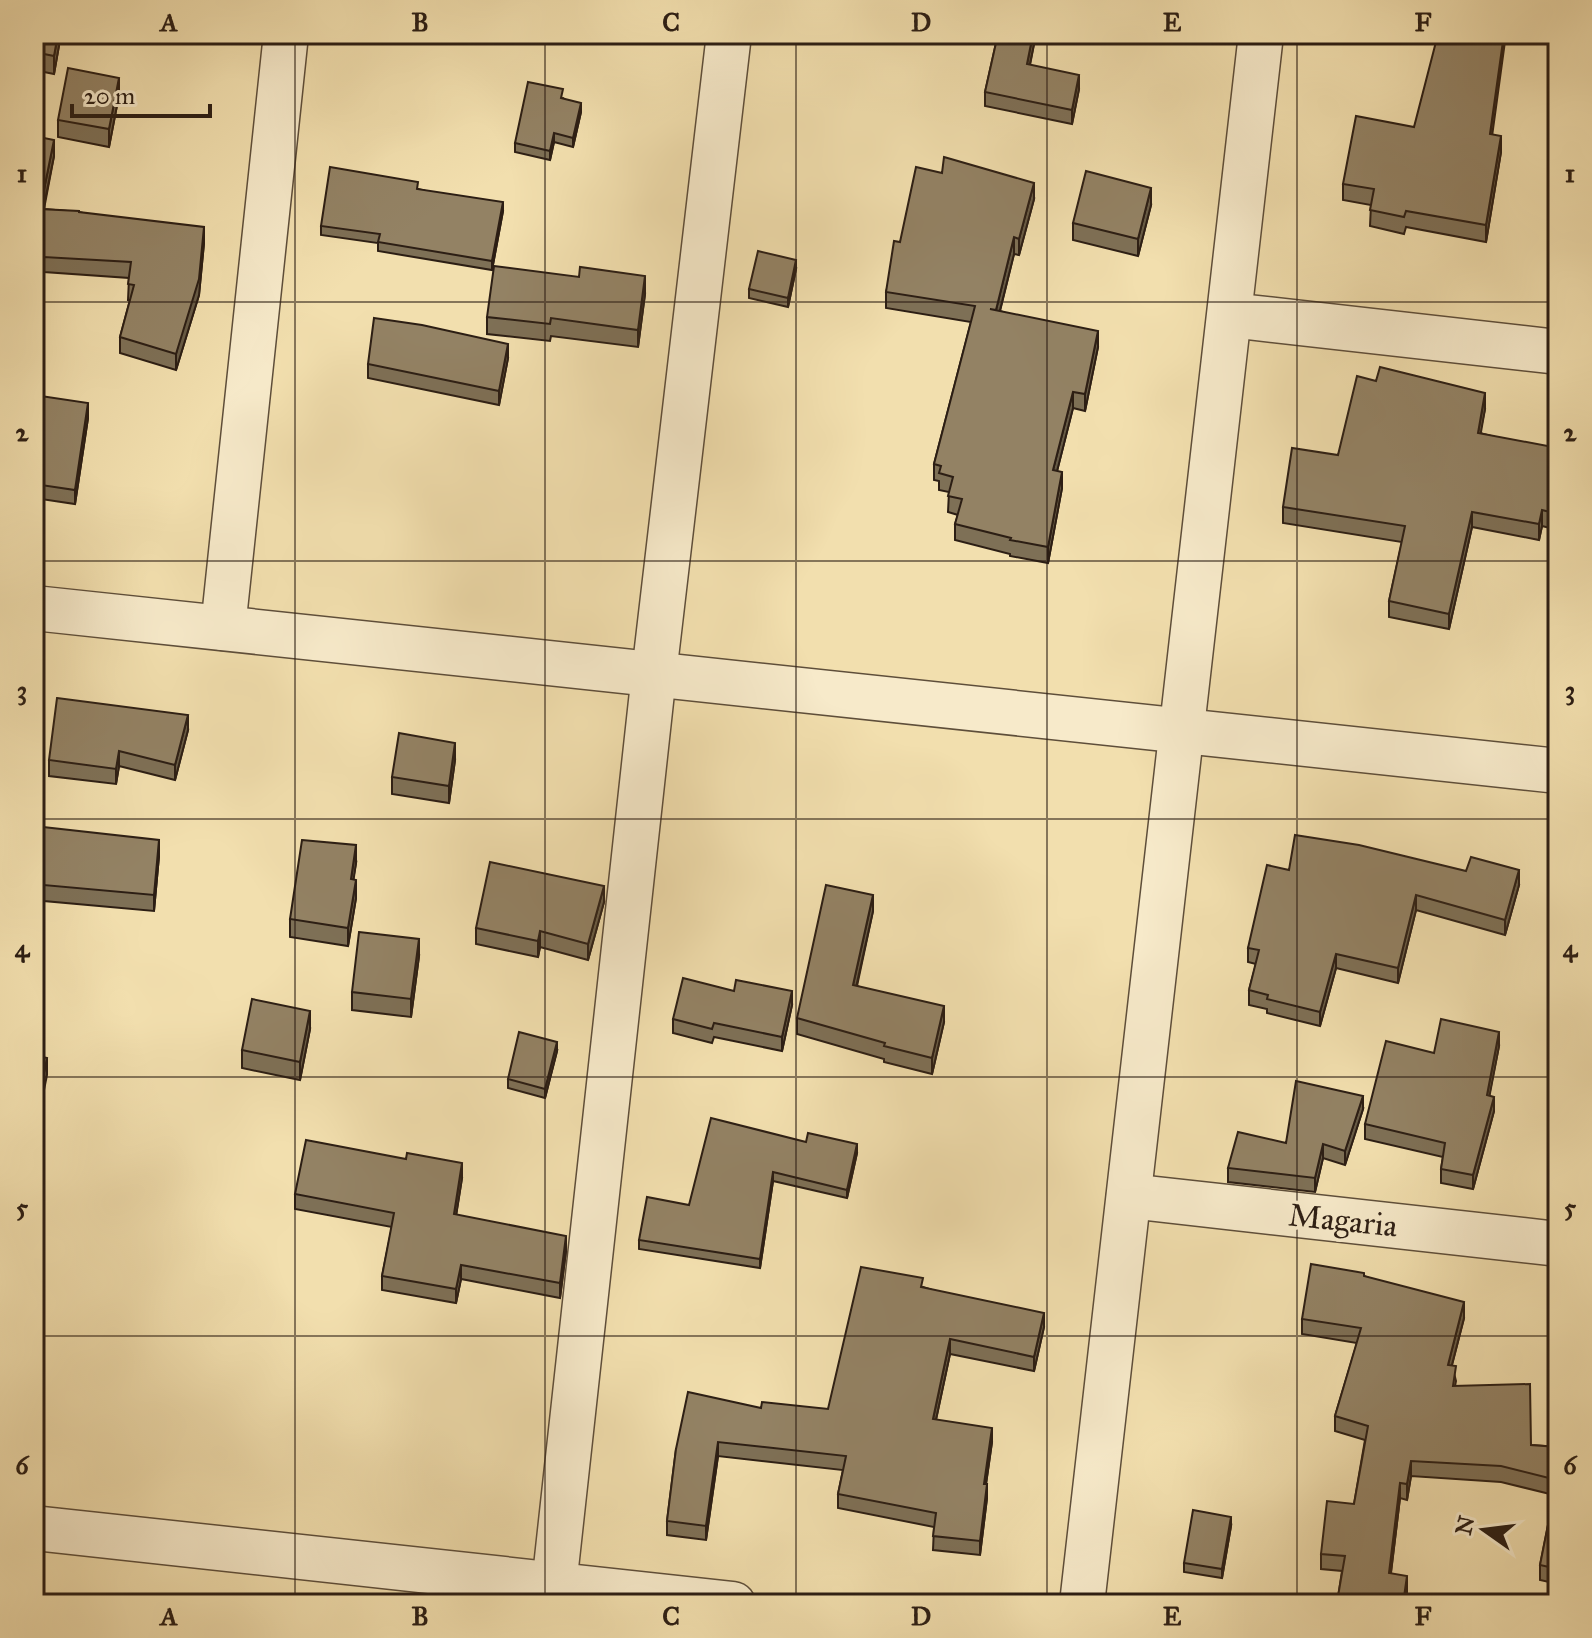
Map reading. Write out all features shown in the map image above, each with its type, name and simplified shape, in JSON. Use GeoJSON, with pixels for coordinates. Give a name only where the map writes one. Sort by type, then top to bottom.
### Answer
{"type":"FeatureCollection","features":[{"type":"Feature","properties":{"kind":"street"},"geometry":{"type":"LineString","coordinates":[[223,628],[286,34]]}},
{"type":"Feature","properties":{"kind":"street"},"geometry":{"type":"LineString","coordinates":[[553,1594],[654,674],[729,34]]}},
{"type":"Feature","properties":{"kind":"street"},"geometry":{"type":"LineString","coordinates":[[1082,1604],[1261,34]]}},
{"type":"Feature","properties":{"kind":"street"},"geometry":{"type":"LineString","coordinates":[[1230,315],[1558,352]]}},
{"type":"Feature","properties":{"kind":"street"},"geometry":{"type":"LineString","coordinates":[[34,608],[1558,771]]}},
{"type":"Feature","properties":{"kind":"street","name":"Magaria"},"geometry":{"type":"LineString","coordinates":[[1129,1196],[1558,1244]]}},
{"type":"Feature","properties":{"kind":"street"},"geometry":{"type":"LineString","coordinates":[[34,1528],[553,1594],[733,1604]]}},
{"type":"Feature","properties":{"kind":"building"},"geometry":{"type":"Polygon","coordinates":[[[34,34],[58,34],[54,56],[34,52],[34,34]]]}},
{"type":"Feature","properties":{"kind":"building"},"geometry":{"type":"Polygon","coordinates":[[[998,34],[1033,34],[1027,64],[1079,75],[1072,110],[985,92],[998,34]]]}},
{"type":"Feature","properties":{"kind":"building"},"geometry":{"type":"Polygon","coordinates":[[[1438,34],[1504,34],[1490,134],[1501,136],[1486,225],[1406,211],[1404,217],[1370,210],[1374,189],[1343,184],[1356,116],[1414,127],[1438,34]]]}},
{"type":"Feature","properties":{"kind":"building"},"geometry":{"type":"Polygon","coordinates":[[[68,68],[119,78],[109,129],[58,120],[68,68]]]}},
{"type":"Feature","properties":{"kind":"building"},"geometry":{"type":"Polygon","coordinates":[[[528,82],[563,89],[561,98],[581,103],[573,138],[554,133],[550,151],[515,143],[528,82]]]}},
{"type":"Feature","properties":{"kind":"building"},"geometry":{"type":"Polygon","coordinates":[[[34,136],[54,140],[40,209],[204,227],[199,279],[176,354],[120,337],[134,285],[128,284],[131,262],[44,257],[34,310],[34,136]]]}},
{"type":"Feature","properties":{"kind":"building"},"geometry":{"type":"Polygon","coordinates":[[[944,157],[1034,183],[1019,239],[1014,237],[996,310],[990,309],[1098,331],[1085,394],[1073,392],[1053,470],[1062,472],[1048,547],[955,524],[962,499],[948,496],[953,477],[939,473],[941,466],[934,464],[975,306],[886,292],[894,241],[900,242],[916,167],[942,173],[944,157]]]}},
{"type":"Feature","properties":{"kind":"building"},"geometry":{"type":"Polygon","coordinates":[[[330,167],[418,182],[417,189],[503,202],[492,261],[378,242],[380,234],[321,226],[330,167]]]}},
{"type":"Feature","properties":{"kind":"building"},"geometry":{"type":"Polygon","coordinates":[[[1086,171],[1151,188],[1138,239],[1073,223],[1086,171]]]}},
{"type":"Feature","properties":{"kind":"building"},"geometry":{"type":"Polygon","coordinates":[[[758,251],[796,260],[788,298],[749,289],[758,251]]]}},
{"type":"Feature","properties":{"kind":"building"},"geometry":{"type":"Polygon","coordinates":[[[494,266],[579,277],[580,267],[645,276],[638,330],[551,318],[550,324],[487,317],[494,266]]]}},
{"type":"Feature","properties":{"kind":"building"},"geometry":{"type":"Polygon","coordinates":[[[374,318],[508,344],[499,391],[368,364],[374,318]]]}},
{"type":"Feature","properties":{"kind":"building"},"geometry":{"type":"Polygon","coordinates":[[[1380,367],[1485,393],[1478,433],[1553,447],[1552,453],[1558,454],[1558,514],[1542,510],[1539,524],[1472,512],[1449,614],[1389,601],[1405,526],[1283,507],[1292,448],[1338,455],[1357,376],[1376,381],[1380,367]]]}},
{"type":"Feature","properties":{"kind":"building"},"geometry":{"type":"Polygon","coordinates":[[[34,395],[88,403],[75,490],[34,484],[34,395]]]}},
{"type":"Feature","properties":{"kind":"building"},"geometry":{"type":"Polygon","coordinates":[[[57,698],[188,715],[175,765],[119,751],[116,769],[49,760],[57,698]]]}},
{"type":"Feature","properties":{"kind":"building"},"geometry":{"type":"Polygon","coordinates":[[[399,733],[455,743],[449,786],[392,777],[399,733]]]}},
{"type":"Feature","properties":{"kind":"building"},"geometry":{"type":"Polygon","coordinates":[[[34,826],[159,840],[154,895],[44,885],[34,934],[34,826]]]}},
{"type":"Feature","properties":{"kind":"building"},"geometry":{"type":"Polygon","coordinates":[[[1295,835],[1359,845],[1466,871],[1471,857],[1519,870],[1505,920],[1416,895],[1398,968],[1336,954],[1320,1012],[1267,999],[1268,995],[1249,990],[1259,950],[1248,948],[1267,865],[1289,870],[1295,835]]]}},
{"type":"Feature","properties":{"kind":"building"},"geometry":{"type":"Polygon","coordinates":[[[302,840],[356,845],[351,879],[356,880],[348,928],[290,919],[302,840]]]}},
{"type":"Feature","properties":{"kind":"building"},"geometry":{"type":"Polygon","coordinates":[[[490,862],[604,886],[588,944],[540,931],[538,941],[476,928],[490,862]]]}},
{"type":"Feature","properties":{"kind":"building"},"geometry":{"type":"Polygon","coordinates":[[[826,885],[873,895],[853,985],[944,1006],[932,1058],[797,1018],[826,885]]]}},
{"type":"Feature","properties":{"kind":"building"},"geometry":{"type":"Polygon","coordinates":[[[359,932],[419,939],[411,999],[352,992],[359,932]]]}},
{"type":"Feature","properties":{"kind":"building"},"geometry":{"type":"Polygon","coordinates":[[[683,978],[734,991],[736,980],[792,991],[782,1037],[714,1023],[712,1029],[673,1019],[683,978]]]}},
{"type":"Feature","properties":{"kind":"building"},"geometry":{"type":"Polygon","coordinates":[[[252,999],[310,1011],[300,1062],[242,1050],[252,999]]]}},
{"type":"Feature","properties":{"kind":"building"},"geometry":{"type":"Polygon","coordinates":[[[1441,1019],[1499,1032],[1487,1095],[1494,1097],[1473,1175],[1441,1169],[1445,1143],[1365,1124],[1386,1041],[1434,1053],[1441,1019]]]}},
{"type":"Feature","properties":{"kind":"building"},"geometry":{"type":"Polygon","coordinates":[[[519,1032],[557,1042],[545,1089],[508,1079],[519,1032]]]}},
{"type":"Feature","properties":{"kind":"building"},"geometry":{"type":"Polygon","coordinates":[[[34,1055],[47,1058],[34,1122],[34,1055]]]}},
{"type":"Feature","properties":{"kind":"building"},"geometry":{"type":"Polygon","coordinates":[[[1296,1081],[1363,1096],[1345,1151],[1323,1144],[1315,1178],[1228,1168],[1238,1132],[1286,1143],[1296,1081]]]}},
{"type":"Feature","properties":{"kind":"building"},"geometry":{"type":"Polygon","coordinates":[[[711,1118],[806,1142],[808,1133],[857,1144],[847,1190],[773,1172],[760,1259],[639,1240],[647,1197],[689,1205],[711,1118]]]}},
{"type":"Feature","properties":{"kind":"building"},"geometry":{"type":"Polygon","coordinates":[[[306,1140],[406,1159],[407,1153],[462,1163],[454,1214],[566,1236],[560,1283],[461,1265],[456,1289],[382,1276],[394,1213],[295,1194],[306,1140]]]}},
{"type":"Feature","properties":{"kind":"building"},"geometry":{"type":"Polygon","coordinates":[[[1311,1264],[1364,1273],[1364,1276],[1464,1302],[1448,1365],[1456,1366],[1453,1386],[1530,1384],[1531,1445],[1558,1447],[1558,1569],[1540,1565],[1557,1480],[1501,1466],[1411,1461],[1407,1484],[1400,1483],[1389,1573],[1407,1576],[1403,1604],[1337,1602],[1345,1556],[1321,1554],[1327,1501],[1354,1504],[1368,1426],[1335,1416],[1361,1328],[1302,1319],[1311,1264]]]}},
{"type":"Feature","properties":{"kind":"building"},"geometry":{"type":"Polygon","coordinates":[[[861,1267],[923,1278],[921,1287],[1044,1313],[1034,1357],[950,1339],[933,1419],[992,1428],[980,1541],[933,1536],[936,1513],[838,1494],[846,1456],[718,1442],[706,1526],[667,1521],[676,1449],[688,1392],[761,1408],[762,1402],[828,1409],[861,1267]]]}},
{"type":"Feature","properties":{"kind":"building"},"geometry":{"type":"Polygon","coordinates":[[[1193,1510],[1231,1517],[1222,1569],[1184,1563],[1193,1510]]]}}]}
